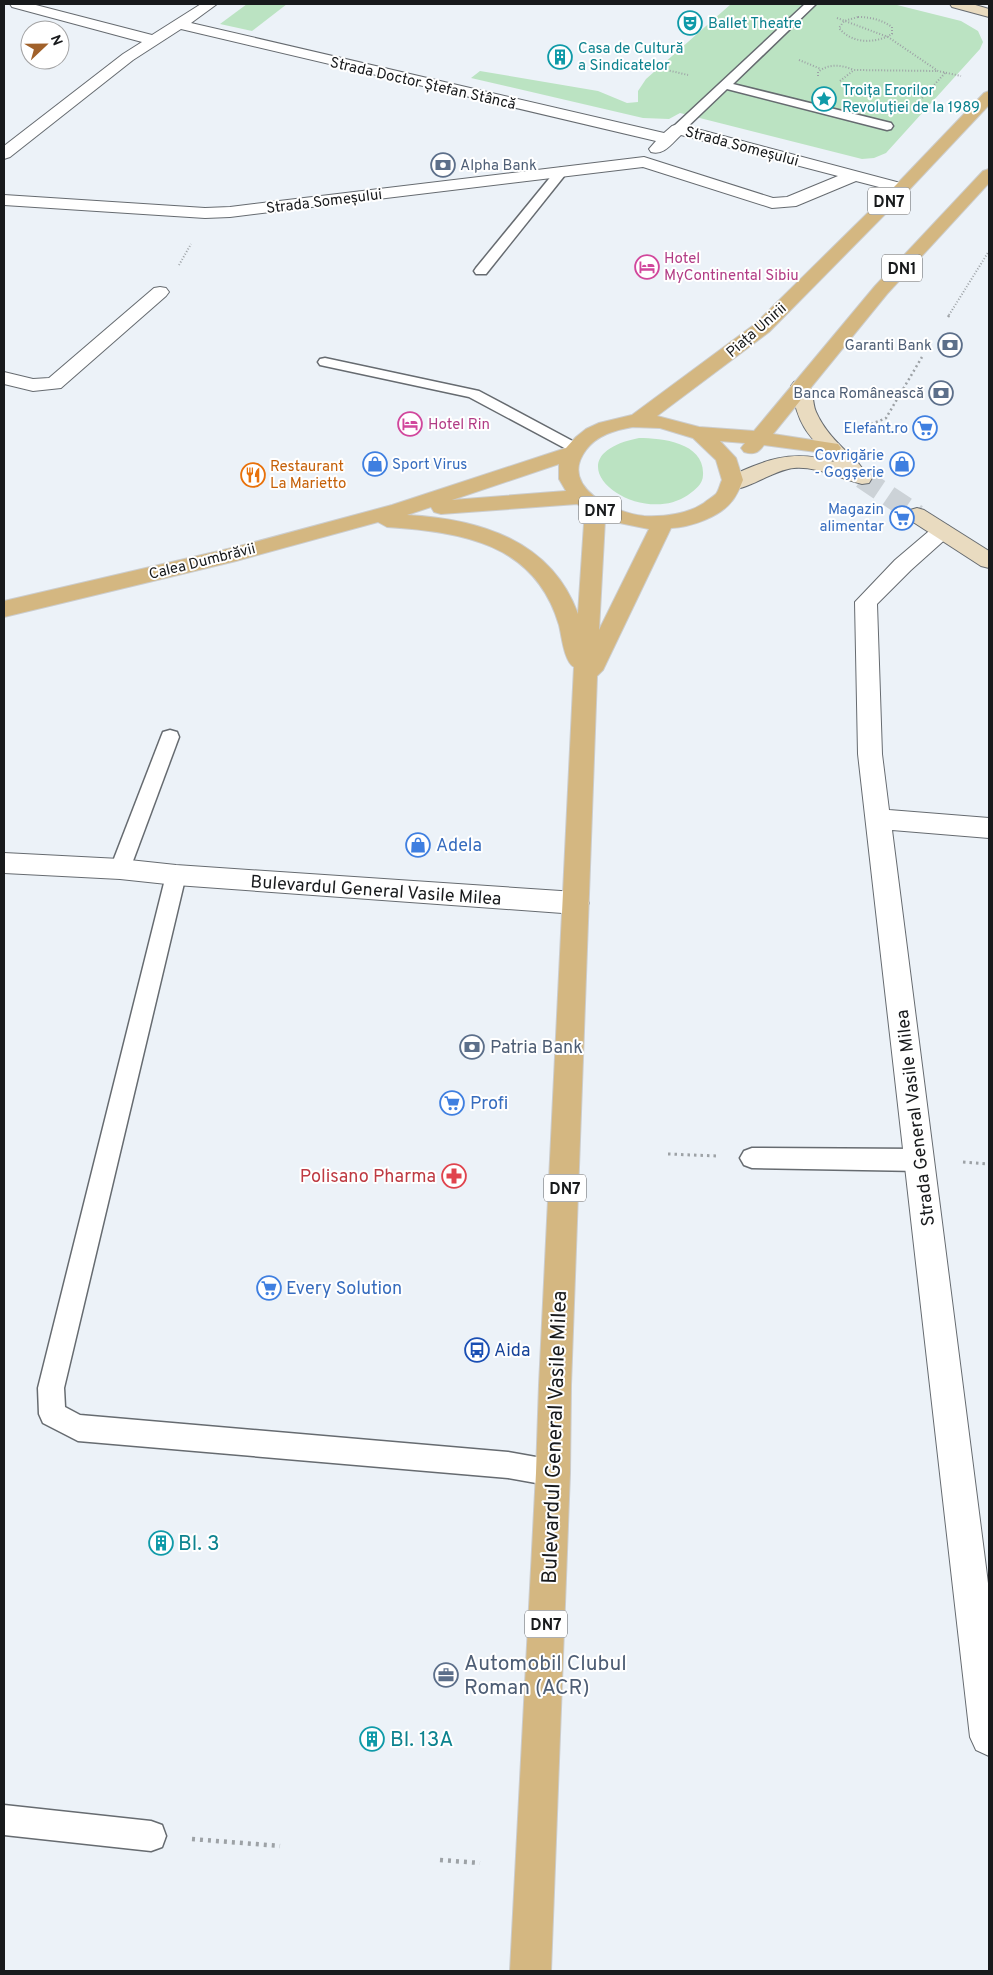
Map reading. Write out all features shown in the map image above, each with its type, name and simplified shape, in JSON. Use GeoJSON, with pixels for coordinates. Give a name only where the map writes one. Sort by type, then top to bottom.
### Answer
{"type":"FeatureCollection","features":[{"type":"Feature","properties":{"kind":"main road"},"geometry":{"type":"LineString","coordinates":[[957,4],[989,13]]}},
{"type":"Feature","properties":{"kind":"main road","name":"Piața Unirii"},"geometry":{"type":"LineString","coordinates":[[637,421],[762,328],[902,188],[989,96]]}},
{"type":"Feature","properties":{"kind":"main road","name":"DN1"},"geometry":{"type":"LineString","coordinates":[[732,478],[759,438],[881,290],[989,174]]}},
{"type":"Feature","properties":{"kind":"main road"},"geometry":{"type":"LineString","coordinates":[[732,478],[768,466],[798,460],[818,462],[862,478],[816,432],[805,410],[801,386]]}},
{"type":"Feature","properties":{"kind":"main road","name":"DN7"},"geometry":{"type":"LineString","coordinates":[[659,421],[681,426],[700,434],[716,444],[728,457],[732,478],[727,494],[708,511],[679,521],[663,523],[638,522],[615,517],[588,503],[571,483],[567,468],[573,450],[594,432],[621,423],[659,421]]}},
{"type":"Feature","properties":{"kind":"main road"},"geometry":{"type":"LineString","coordinates":[[700,434],[759,438],[831,448]]}},
{"type":"Feature","properties":{"kind":"main road","name":"Calea Dumbrăvii"},"geometry":{"type":"LineString","coordinates":[[4,608],[236,554],[399,510],[573,450]]}},
{"type":"Feature","properties":{"kind":"main road","name":"Calea Dumbrăvii"},"geometry":{"type":"LineString","coordinates":[[399,510],[588,503]]}},
{"type":"Feature","properties":{"kind":"main road","name":"Bulevardul General Vasile Milea"},"geometry":{"type":"LineString","coordinates":[[530,1971],[568,1115],[585,683],[588,503]]}},
{"type":"Feature","properties":{"kind":"main road"},"geometry":{"type":"LineString","coordinates":[[917,515],[989,560]]}},
{"type":"Feature","properties":{"kind":"main road"},"geometry":{"type":"LineString","coordinates":[[360,519],[446,525],[480,533],[516,549],[543,572],[559,596],[585,683]]}},
{"type":"Feature","properties":{"kind":"main road","name":"Bulevardul General Vasile Milea"},"geometry":{"type":"LineString","coordinates":[[585,683],[663,523]]}},
{"type":"Feature","properties":{"kind":"street"},"geometry":{"type":"LineString","coordinates":[[17,4],[153,40]]}},
{"type":"Feature","properties":{"kind":"street"},"geometry":{"type":"LineString","coordinates":[[4,154],[120,63],[210,4]]}},
{"type":"Feature","properties":{"kind":"street","name":"Strada Doctor Ștefan Stâncă"},"geometry":{"type":"LineString","coordinates":[[178,24],[391,76],[673,134]]}},
{"type":"Feature","properties":{"kind":"street","name":"Strada Someșului"},"geometry":{"type":"LineString","coordinates":[[644,162],[673,134],[902,188]]}},
{"type":"Feature","properties":{"kind":"street","name":"Strada Someșului"},"geometry":{"type":"LineString","coordinates":[[4,200],[205,213],[230,212],[644,162],[772,203],[790,202],[853,176]]}},
{"type":"Feature","properties":{"kind":"street"},"geometry":{"type":"LineString","coordinates":[[4,378],[33,385],[54,384],[160,292]]}},
{"type":"Feature","properties":{"kind":"street","name":"Strada General Vasile Milea"},"geometry":{"type":"LineString","coordinates":[[942,531],[903,565],[866,602],[870,754],[989,1737]]}},
{"type":"Feature","properties":{"kind":"street"},"geometry":{"type":"LineString","coordinates":[[878,819],[989,828]]}},
{"type":"Feature","properties":{"kind":"street","name":"Bulevardul General Vasile Milea"},"geometry":{"type":"LineString","coordinates":[[4,863],[120,869],[176,875],[576,903]]}},
{"type":"Feature","properties":{"kind":"lane"},"geometry":{"type":"LineString","coordinates":[[673,134],[811,4]]}},
{"type":"Feature","properties":{"kind":"lane"},"geometry":{"type":"LineString","coordinates":[[725,84],[887,126]]}},
{"type":"Feature","properties":{"kind":"lane"},"geometry":{"type":"LineString","coordinates":[[482,271],[561,172]]}},
{"type":"Feature","properties":{"kind":"lane"},"geometry":{"type":"LineString","coordinates":[[326,362],[474,394],[573,450]]}},
{"type":"Feature","properties":{"kind":"lane"},"geometry":{"type":"LineString","coordinates":[[120,869],[170,737]]}},
{"type":"Feature","properties":{"kind":"lane"},"geometry":{"type":"LineString","coordinates":[[176,875],[51,1388],[52,1414],[78,1428],[508,1465],[553,1473]]}},
{"type":"Feature","properties":{"kind":"lane"},"geometry":{"type":"LineString","coordinates":[[752,1158],[920,1160]]}},
{"type":"Feature","properties":{"kind":"lane"},"geometry":{"type":"LineString","coordinates":[[4,1820],[151,1836]]}},
{"type":"Feature","properties":{"kind":"path"},"geometry":{"type":"LineString","coordinates":[[858,17],[882,20],[892,27],[892,34],[888,37],[873,40],[847,36],[839,28],[844,21],[858,17]]}},
{"type":"Feature","properties":{"kind":"path"},"geometry":{"type":"LineString","coordinates":[[844,21],[888,37],[938,71]]}},
{"type":"Feature","properties":{"kind":"path"},"geometry":{"type":"LineString","coordinates":[[837,84],[822,79],[818,76],[818,72],[821,69],[835,66],[854,70],[938,71],[966,78]]}},
{"type":"Feature","properties":{"kind":"path"},"geometry":{"type":"LineString","coordinates":[[808,106],[854,70]]}},
{"type":"Feature","properties":{"kind":"path"},"geometry":{"type":"LineString","coordinates":[[924,96],[946,73]]}},
{"type":"Feature","properties":{"kind":"path"},"geometry":{"type":"LineString","coordinates":[[948,317],[989,251]]}},
{"type":"Feature","properties":{"kind":"path"},"geometry":{"type":"LineString","coordinates":[[860,429],[886,418],[922,357]]}},
{"type":"Feature","properties":{"kind":"path"},"geometry":{"type":"LineString","coordinates":[[668,1154],[752,1158]]}},
{"type":"Feature","properties":{"kind":"path"},"geometry":{"type":"LineString","coordinates":[[151,1836],[280,1846]]}},
{"type":"Feature","properties":{"kind":"path"},"geometry":{"type":"LineString","coordinates":[[440,1860],[480,1863]]}},
{"type":"Feature","properties":{"kind":"green space"},"geometry":{"type":"Polygon","coordinates":[[[247,4],[287,4],[252,31],[220,24],[247,4]]]}},
{"type":"Feature","properties":{"kind":"green space"},"geometry":{"type":"Polygon","coordinates":[[[731,4],[893,4],[961,21],[978,31],[983,42],[980,49],[886,153],[874,158],[862,159],[680,113],[669,119],[643,118],[471,78],[480,71],[598,91],[627,103],[638,102],[638,91],[646,79],[731,4]]]}},
{"type":"Feature","properties":{"kind":"green space"},"geometry":{"type":"Polygon","coordinates":[[[639,438],[670,441],[690,449],[702,464],[702,481],[688,495],[667,503],[645,504],[625,497],[609,487],[599,474],[599,460],[612,447],[639,438]]]}},
{"type":"Feature","properties":{"kind":"tunnel"},"geometry":{"type":"LineString","coordinates":[[862,478],[917,515]]}},
{"type":"Feature","properties":{"kind":"place","name":"Ballet Theatre"},"geometry":{"type":"Point","coordinates":[690,23]}},
{"type":"Feature","properties":{"kind":"place","name":"Casa de Cultură a Sindicatelor"},"geometry":{"type":"Point","coordinates":[560,57]}},
{"type":"Feature","properties":{"kind":"place","name":"Troița Erorilor Revoluției de la 1989"},"geometry":{"type":"Point","coordinates":[824,99]}},
{"type":"Feature","properties":{"kind":"place","name":"Alpha Bank"},"geometry":{"type":"Point","coordinates":[443,165]}},
{"type":"Feature","properties":{"kind":"place","name":"Hotel MyContinental Sibiu"},"geometry":{"type":"Point","coordinates":[647,267]}},
{"type":"Feature","properties":{"kind":"place","name":"Garanti Bank"},"geometry":{"type":"Point","coordinates":[950,345]}},
{"type":"Feature","properties":{"kind":"place","name":"Banca Românească"},"geometry":{"type":"Point","coordinates":[941,393]}},
{"type":"Feature","properties":{"kind":"place","name":"Hotel Rin"},"geometry":{"type":"Point","coordinates":[410,424]}},
{"type":"Feature","properties":{"kind":"place","name":"Elefant.ro"},"geometry":{"type":"Point","coordinates":[925,428]}},
{"type":"Feature","properties":{"kind":"place","name":"Sport Virus"},"geometry":{"type":"Point","coordinates":[375,464]}},
{"type":"Feature","properties":{"kind":"place","name":"Covrigărie - Gogșerie"},"geometry":{"type":"Point","coordinates":[902,464]}},
{"type":"Feature","properties":{"kind":"place","name":"Restaurant La Marietto"},"geometry":{"type":"Point","coordinates":[253,475]}},
{"type":"Feature","properties":{"kind":"place","name":"Magazin alimentar"},"geometry":{"type":"Point","coordinates":[902,518]}},
{"type":"Feature","properties":{"kind":"place","name":"Adela"},"geometry":{"type":"Point","coordinates":[418,845]}},
{"type":"Feature","properties":{"kind":"place","name":"Patria Bank"},"geometry":{"type":"Point","coordinates":[472,1047]}},
{"type":"Feature","properties":{"kind":"place","name":"Profi"},"geometry":{"type":"Point","coordinates":[452,1103]}},
{"type":"Feature","properties":{"kind":"place","name":"Polisano Pharma"},"geometry":{"type":"Point","coordinates":[454,1176]}},
{"type":"Feature","properties":{"kind":"place","name":"Every Solution"},"geometry":{"type":"Point","coordinates":[269,1288]}},
{"type":"Feature","properties":{"kind":"place","name":"Aida"},"geometry":{"type":"Point","coordinates":[477,1350]}},
{"type":"Feature","properties":{"kind":"place","name":"Bl. 3"},"geometry":{"type":"Point","coordinates":[161,1543]}},
{"type":"Feature","properties":{"kind":"place","name":"Automobil Clubul Roman (ACR)"},"geometry":{"type":"Point","coordinates":[446,1675]}},
{"type":"Feature","properties":{"kind":"place","name":"Bl. 13A"},"geometry":{"type":"Point","coordinates":[372,1739]}}]}
